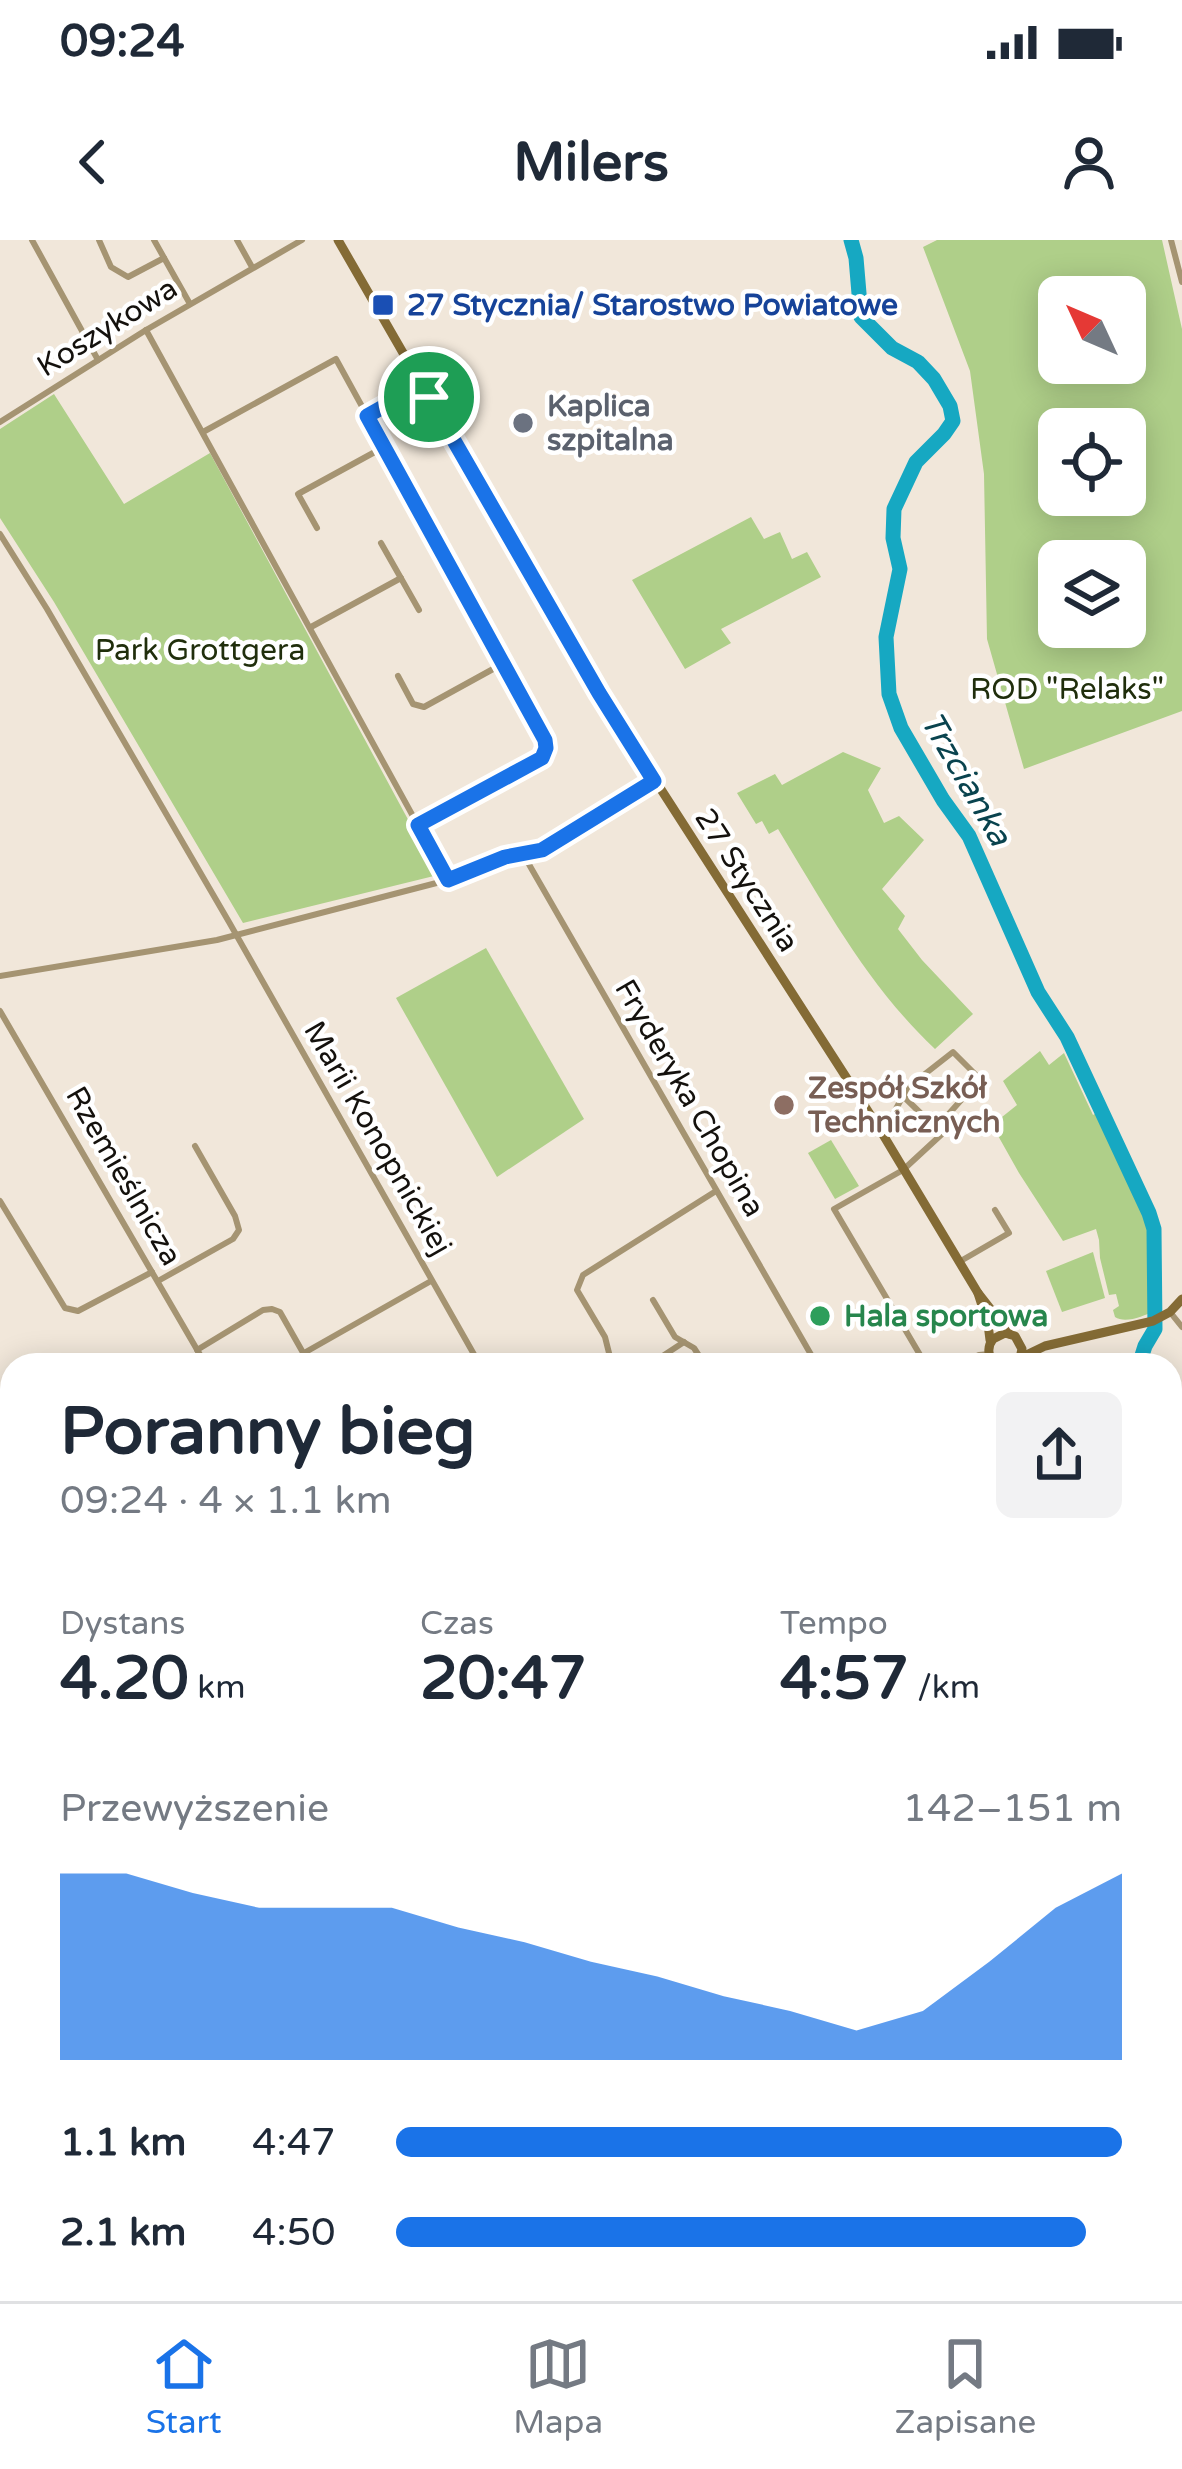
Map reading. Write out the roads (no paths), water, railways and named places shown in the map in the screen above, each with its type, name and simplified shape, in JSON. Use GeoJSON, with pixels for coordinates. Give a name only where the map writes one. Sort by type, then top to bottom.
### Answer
{"type":"FeatureCollection","features":[{"type":"Feature","properties":{"kind":"main road","name":"27 Stycznia"},"geometry":{"type":"LineString","coordinates":[[338,240],[599,693],[877,1126],[978,1294],[1014,1337]]}},
{"type":"Feature","properties":{"kind":"main road","name":"27 Stycznia"},"geometry":{"type":"LineString","coordinates":[[978,1294],[992,1353]]}},
{"type":"Feature","properties":{"kind":"main road"},"geometry":{"type":"LineString","coordinates":[[1034,1353],[1045,1346],[1144,1324],[1166,1314],[1182,1299]]}},
{"type":"Feature","properties":{"kind":"main road"},"geometry":{"type":"LineString","coordinates":[[994,1353],[1000,1334],[1045,1346]]}},
{"type":"Feature","properties":{"kind":"main road"},"geometry":{"type":"LineString","coordinates":[[1014,1337],[1020,1353]]}},
{"type":"Feature","properties":{"kind":"street"},"geometry":{"type":"LineString","coordinates":[[32,240],[98,360]]}},
{"type":"Feature","properties":{"kind":"street"},"geometry":{"type":"LineString","coordinates":[[99,240],[111,266],[128,278],[164,258]]}},
{"type":"Feature","properties":{"kind":"street"},"geometry":{"type":"LineString","coordinates":[[154,240],[190,304]]}},
{"type":"Feature","properties":{"kind":"street"},"geometry":{"type":"LineString","coordinates":[[237,240],[251,267]]}},
{"type":"Feature","properties":{"kind":"street","name":"Koszykowa"},"geometry":{"type":"LineString","coordinates":[[0,422],[302,240]]}},
{"type":"Feature","properties":{"kind":"street"},"geometry":{"type":"LineString","coordinates":[[1172,240],[1182,282]]}},
{"type":"Feature","properties":{"kind":"street"},"geometry":{"type":"LineString","coordinates":[[146,330],[448,880]]}},
{"type":"Feature","properties":{"kind":"street"},"geometry":{"type":"LineString","coordinates":[[203,432],[336,359],[504,663],[545,740],[542,758],[418,825]]}},
{"type":"Feature","properties":{"kind":"street"},"geometry":{"type":"LineString","coordinates":[[367,416],[422,385]]}},
{"type":"Feature","properties":{"kind":"street"},"geometry":{"type":"LineString","coordinates":[[317,528],[298,494],[384,447]]}},
{"type":"Feature","properties":{"kind":"street","name":"Marii Konopnickiej"},"geometry":{"type":"LineString","coordinates":[[0,534],[473,1353]]}},
{"type":"Feature","properties":{"kind":"street"},"geometry":{"type":"LineString","coordinates":[[381,543],[419,610]]}},
{"type":"Feature","properties":{"kind":"street"},"geometry":{"type":"LineString","coordinates":[[311,627],[401,578]]}},
{"type":"Feature","properties":{"kind":"street"},"geometry":{"type":"LineString","coordinates":[[398,676],[413,704],[424,707],[504,663]]}},
{"type":"Feature","properties":{"kind":"street"},"geometry":{"type":"LineString","coordinates":[[0,976],[217,940],[448,880],[505,857],[542,850],[654,781]]}},
{"type":"Feature","properties":{"kind":"street","name":"Fryderyka Chopina"},"geometry":{"type":"LineString","coordinates":[[523,854],[810,1353]]}},
{"type":"Feature","properties":{"kind":"street","name":"Rzemieślnicza"},"geometry":{"type":"LineString","coordinates":[[0,1012],[199,1353]]}},
{"type":"Feature","properties":{"kind":"street"},"geometry":{"type":"LineString","coordinates":[[877,1126],[892,1116],[907,1088],[953,1052],[980,1079],[936,1128]]}},
{"type":"Feature","properties":{"kind":"street"},"geometry":{"type":"LineString","coordinates":[[904,1096],[942,1135],[903,1170],[834,1209],[919,1353]]}},
{"type":"Feature","properties":{"kind":"street"},"geometry":{"type":"LineString","coordinates":[[158,1281],[232,1239],[239,1230],[195,1146]]}},
{"type":"Feature","properties":{"kind":"street"},"geometry":{"type":"LineString","coordinates":[[609,1353],[577,1289],[578,1282],[716,1191]]}},
{"type":"Feature","properties":{"kind":"street"},"geometry":{"type":"LineString","coordinates":[[0,1201],[65,1308],[78,1311],[152,1271]]}},
{"type":"Feature","properties":{"kind":"street"},"geometry":{"type":"LineString","coordinates":[[959,1262],[1009,1233],[995,1210]]}},
{"type":"Feature","properties":{"kind":"street"},"geometry":{"type":"LineString","coordinates":[[197,1350],[272,1309],[280,1312],[304,1353],[431,1281]]}},
{"type":"Feature","properties":{"kind":"street"},"geometry":{"type":"LineString","coordinates":[[652,1300],[675,1337],[698,1353]]}},
{"type":"Feature","properties":{"kind":"street"},"geometry":{"type":"LineString","coordinates":[[1166,1314],[1182,1327]]}},
{"type":"Feature","properties":{"kind":"street"},"geometry":{"type":"LineString","coordinates":[[667,1353],[684,1342]]}},
{"type":"Feature","properties":{"kind":"waterway","name":"Trzcianka"},"geometry":{"type":"LineString","coordinates":[[851,240],[861,317],[934,379],[953,421],[916,462],[894,509],[893,538],[900,569],[886,637],[889,694],[901,728],[969,836],[1038,992],[1067,1037],[1149,1213],[1154,1229],[1155,1329],[1143,1353]]}},
{"type":"Feature","properties":{"kind":"place","name":"27 Stycznia/ Starostwo Powiatowe"},"geometry":{"type":"Point","coordinates":[383,305]}},
{"type":"Feature","properties":{"kind":"place","name":"Kaplica szpitalna"},"geometry":{"type":"Point","coordinates":[523,423]}},
{"type":"Feature","properties":{"kind":"place","name":"Zespół Szkół Technicznych"},"geometry":{"type":"Point","coordinates":[784,1105]}},
{"type":"Feature","properties":{"kind":"place","name":"Hala sportowa"},"geometry":{"type":"Point","coordinates":[820,1316]}},
{"type":"Feature","properties":{"kind":"park label","name":"Park Grottgera"},"geometry":{"type":"Point","coordinates":[200,650]}},
{"type":"Feature","properties":{"kind":"park label","name":"ROD \"Relaks\""},"geometry":{"type":"Point","coordinates":[1067,689]}}]}
